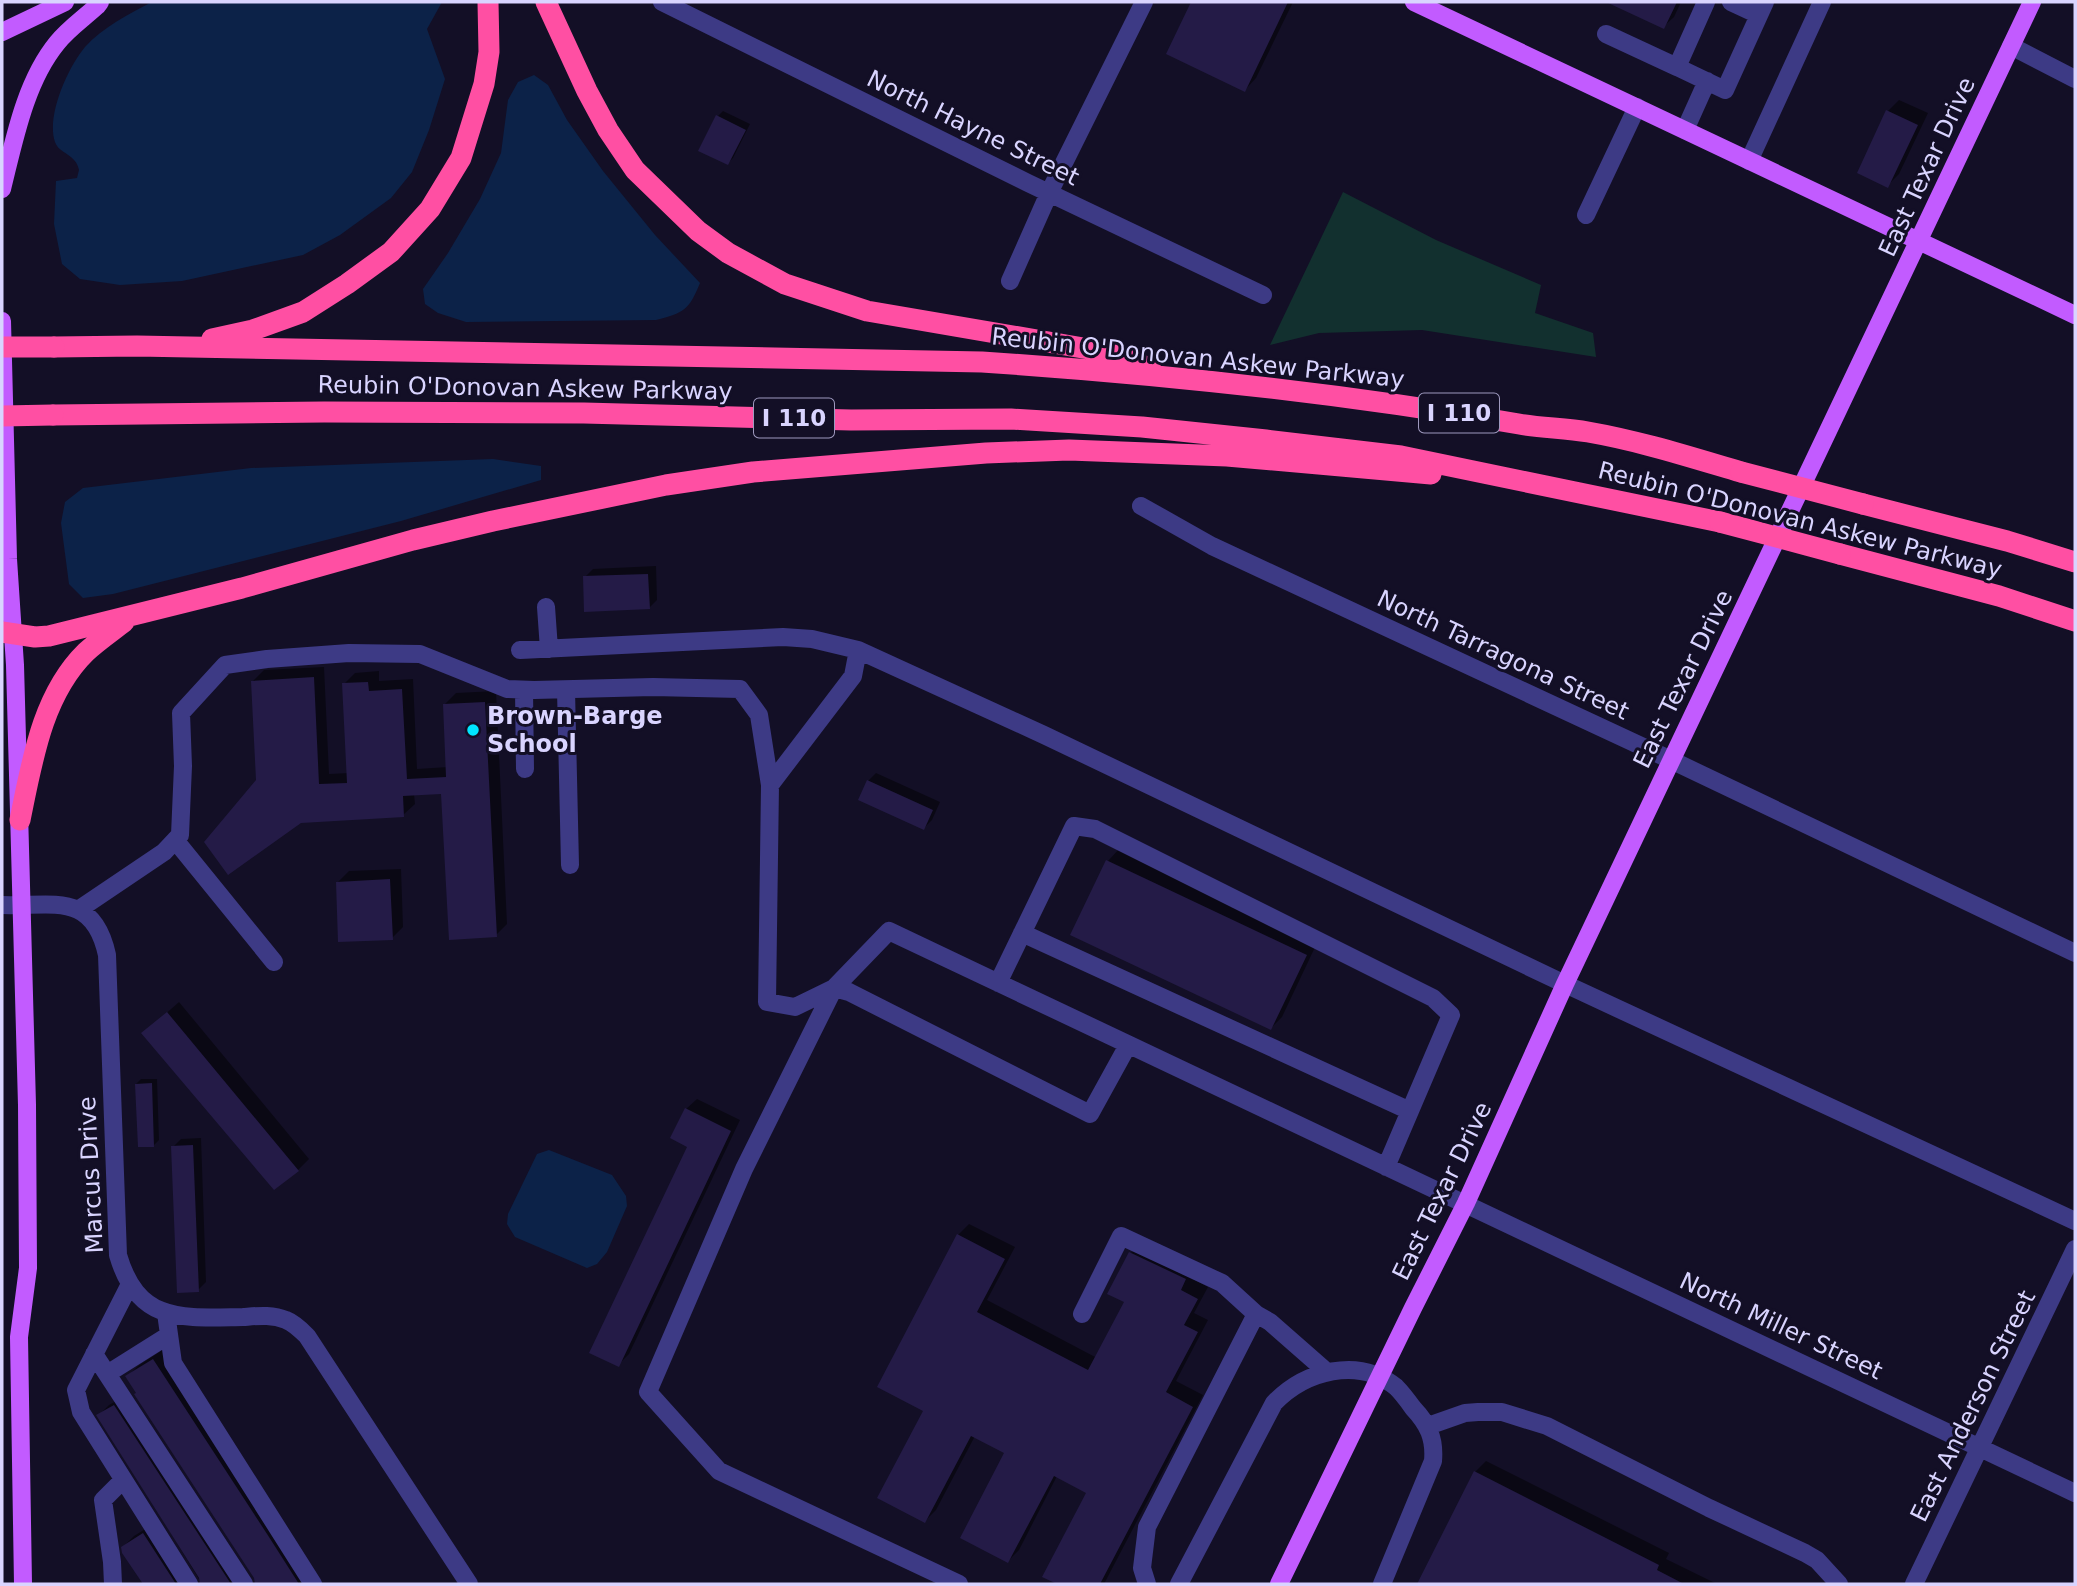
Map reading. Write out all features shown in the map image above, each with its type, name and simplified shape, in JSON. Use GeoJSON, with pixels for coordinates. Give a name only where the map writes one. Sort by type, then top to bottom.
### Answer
{"type":"FeatureCollection","features":[{"type":"Feature","properties":{"kind":"highway"},"geometry":{"type":"LineString","coordinates":[[137,346],[205,340],[253,330],[303,312],[391,252],[430,209],[461,158],[484,84],[489,52],[488,2]]}},
{"type":"Feature","properties":{"kind":"highway"},"geometry":{"type":"LineString","coordinates":[[546,2],[587,91],[608,130],[635,170],[698,231],[728,253],[785,284],[867,311],[1118,354],[1172,378]]}},
{"type":"Feature","properties":{"kind":"highway","name":"Reubin O'Donovan Askew Parkway"},"geometry":{"type":"LineString","coordinates":[[2,347],[137,346],[982,362],[1114,371],[1342,397],[1523,425],[1586,431],[1651,445],[1741,472],[2007,541],[2075,562]]}},
{"type":"Feature","properties":{"kind":"highway","name":"Reubin O'Donovan Askew Parkway"},"geometry":{"type":"LineString","coordinates":[[2,416],[352,412],[597,414],[851,420],[1011,419],[1142,427],[1401,456],[1531,482],[1720,522],[1999,596],[2075,621]]}},
{"type":"Feature","properties":{"kind":"highway"},"geometry":{"type":"LineString","coordinates":[[7,632],[24,636],[49,636],[481,524],[666,485],[752,472],[986,453],[1069,450],[1227,456],[1531,482]]}},
{"type":"Feature","properties":{"kind":"highway"},"geometry":{"type":"LineString","coordinates":[[20,820],[40,735],[50,704],[60,686],[85,653],[135,614]]}},
{"type":"Feature","properties":{"kind":"main road"},"geometry":{"type":"LineString","coordinates":[[2,32],[65,2]]}},
{"type":"Feature","properties":{"kind":"main road"},"geometry":{"type":"LineString","coordinates":[[2,188],[34,80],[57,43],[100,2]]}},
{"type":"Feature","properties":{"kind":"main road","name":"East Texar Drive"},"geometry":{"type":"LineString","coordinates":[[1279,1584],[1466,1203],[1565,984],[2032,2]]}},
{"type":"Feature","properties":{"kind":"main road"},"geometry":{"type":"LineString","coordinates":[[1418,3],[2075,315]]}},
{"type":"Feature","properties":{"kind":"main road"},"geometry":{"type":"LineString","coordinates":[[2,321],[8,559],[7,632],[20,820],[27,1105],[28,1254],[19,1337],[23,1584]]}},
{"type":"Feature","properties":{"kind":"street","name":"North Hayne Street"},"geometry":{"type":"LineString","coordinates":[[662,2],[1263,295]]}},
{"type":"Feature","properties":{"kind":"street"},"geometry":{"type":"LineString","coordinates":[[1010,281],[1049,193],[1144,2]]}},
{"type":"Feature","properties":{"kind":"street"},"geometry":{"type":"LineString","coordinates":[[1677,67],[1706,2]]}},
{"type":"Feature","properties":{"kind":"street"},"geometry":{"type":"LineString","coordinates":[[1606,34],[1725,90],[1762,8],[1731,2]]}},
{"type":"Feature","properties":{"kind":"street"},"geometry":{"type":"LineString","coordinates":[[1749,160],[1822,2]]}},
{"type":"Feature","properties":{"kind":"street"},"geometry":{"type":"LineString","coordinates":[[2011,46],[2075,79]]}},
{"type":"Feature","properties":{"kind":"street"},"geometry":{"type":"LineString","coordinates":[[1685,130],[1706,81]]}},
{"type":"Feature","properties":{"kind":"street"},"geometry":{"type":"LineString","coordinates":[[1586,215],[1637,107]]}},
{"type":"Feature","properties":{"kind":"street","name":"North Tarragona Street"},"geometry":{"type":"LineString","coordinates":[[1140,506],[1212,546],[1671,760],[2075,953]]}},
{"type":"Feature","properties":{"kind":"street"},"geometry":{"type":"LineString","coordinates":[[546,607],[549,649]]}},
{"type":"Feature","properties":{"kind":"street"},"geometry":{"type":"LineString","coordinates":[[520,650],[783,637],[812,639],[858,650],[1034,730],[1565,984],[2075,1222]]}},
{"type":"Feature","properties":{"kind":"street"},"geometry":{"type":"LineString","coordinates":[[770,785],[853,676],[858,650]]}},
{"type":"Feature","properties":{"kind":"street"},"geometry":{"type":"LineString","coordinates":[[2,905],[65,904],[78,910],[164,852],[180,835],[183,766],[181,713],[225,664],[349,653],[420,654],[507,688],[524,690],[653,687],[740,689],[760,715],[770,785],[767,1002],[795,1007],[834,988],[861,998],[1090,1114],[1128,1045]]}},
{"type":"Feature","properties":{"kind":"street"},"geometry":{"type":"LineString","coordinates":[[524,690],[525,769]]}},
{"type":"Feature","properties":{"kind":"street"},"geometry":{"type":"LineString","coordinates":[[565,690],[570,864]]}},
{"type":"Feature","properties":{"kind":"street"},"geometry":{"type":"LineString","coordinates":[[998,983],[1074,826],[1095,829],[1433,998],[1451,1015],[1386,1167]]}},
{"type":"Feature","properties":{"kind":"street"},"geometry":{"type":"LineString","coordinates":[[175,840],[274,962]]}},
{"type":"Feature","properties":{"kind":"street","name":"Marcus Drive"},"geometry":{"type":"LineString","coordinates":[[78,910],[97,926],[107,955],[118,1255],[130,1284],[138,1295],[155,1308],[186,1318],[269,1316],[285,1319],[295,1325],[307,1336],[469,1584]]}},
{"type":"Feature","properties":{"kind":"street","name":"North Miller Street"},"geometry":{"type":"LineString","coordinates":[[834,988],[889,931],[2075,1493]]}},
{"type":"Feature","properties":{"kind":"street"},"geometry":{"type":"LineString","coordinates":[[1022,933],[1410,1111]]}},
{"type":"Feature","properties":{"kind":"street"},"geometry":{"type":"LineString","coordinates":[[834,988],[744,1169],[649,1392],[719,1471],[959,1584]]}},
{"type":"Feature","properties":{"kind":"street"},"geometry":{"type":"LineString","coordinates":[[1082,1314],[1121,1236],[1222,1283],[1327,1372]]}},
{"type":"Feature","properties":{"kind":"street","name":"East Anderson Street"},"geometry":{"type":"LineString","coordinates":[[1914,1584],[2075,1249]]}},
{"type":"Feature","properties":{"kind":"street"},"geometry":{"type":"LineString","coordinates":[[130,1284],[76,1390],[78,1401],[81,1412],[189,1584]]}},
{"type":"Feature","properties":{"kind":"street"},"geometry":{"type":"LineString","coordinates":[[166,1313],[173,1363],[313,1584]]}},
{"type":"Feature","properties":{"kind":"street"},"geometry":{"type":"LineString","coordinates":[[1147,1584],[1142,1568],[1147,1527],[1256,1314]]}},
{"type":"Feature","properties":{"kind":"street"},"geometry":{"type":"LineString","coordinates":[[107,1374],[169,1335]]}},
{"type":"Feature","properties":{"kind":"street"},"geometry":{"type":"LineString","coordinates":[[94,1354],[244,1584]]}},
{"type":"Feature","properties":{"kind":"street"},"geometry":{"type":"LineString","coordinates":[[1179,1584],[1274,1403],[1296,1385],[1327,1372],[1345,1369],[1364,1371],[1396,1388],[1428,1426],[1434,1447],[1433,1461],[1382,1584]]}},
{"type":"Feature","properties":{"kind":"street"},"geometry":{"type":"LineString","coordinates":[[1428,1426],[1465,1413],[1478,1412],[1502,1412],[1547,1426],[1805,1553],[1816,1560],[1839,1584]]}},
{"type":"Feature","properties":{"kind":"street"},"geometry":{"type":"LineString","coordinates":[[113,1584],[103,1500],[123,1480]]}},
{"type":"Feature","properties":{"kind":"street"},"geometry":{"type":"LineString","coordinates":[[112,1562],[126,1584]]}},
{"type":"Feature","properties":{"kind":"green space"},"geometry":{"type":"Polygon","coordinates":[[[1343,192],[1436,240],[1541,285],[1535,313],[1593,333],[1596,357],[1422,330],[1319,333],[1270,345],[1343,192]]]}},
{"type":"Feature","properties":{"kind":"water"},"geometry":{"type":"Polygon","coordinates":[[[152,2],[442,2],[427,29],[445,79],[412,172],[391,198],[340,235],[303,255],[182,281],[120,285],[80,279],[62,264],[54,224],[56,181],[77,178],[79,170],[75,161],[58,148],[55,142],[53,131],[56,106],[66,79],[85,47],[108,27],[152,2]]]}},
{"type":"Feature","properties":{"kind":"water"},"geometry":{"type":"Polygon","coordinates":[[[534,75],[548,85],[567,120],[603,171],[655,235],[700,283],[689,305],[684,309],[656,320],[466,322],[438,313],[425,304],[423,289],[480,199],[501,153],[508,100],[518,82],[534,75]]]}},
{"type":"Feature","properties":{"kind":"water"},"geometry":{"type":"Polygon","coordinates":[[[493,459],[541,466],[541,480],[401,521],[113,594],[83,598],[69,584],[61,523],[65,502],[83,488],[251,468],[493,459]]]}},
{"type":"Feature","properties":{"kind":"water"},"geometry":{"type":"Polygon","coordinates":[[[549,1150],[612,1175],[626,1196],[627,1206],[607,1252],[597,1264],[587,1268],[515,1237],[507,1224],[508,1214],[537,1154],[549,1150]]]}},
{"type":"Feature","properties":{"kind":"building"},"geometry":{"type":"Polygon","coordinates":[[[1191,2],[1288,2],[1245,92],[1166,54],[1191,2]]]}},
{"type":"Feature","properties":{"kind":"building"},"geometry":{"type":"Polygon","coordinates":[[[1606,2],[1677,2],[1664,29],[1606,2]]]}},
{"type":"Feature","properties":{"kind":"building"},"geometry":{"type":"Polygon","coordinates":[[[1886,110],[1918,125],[1888,188],[1857,173],[1886,110]]]}},
{"type":"Feature","properties":{"kind":"building"},"geometry":{"type":"Polygon","coordinates":[[[716,115],[746,130],[728,165],[698,151],[716,115]]]}},
{"type":"Feature","properties":{"kind":"building"},"geometry":{"type":"Polygon","coordinates":[[[648,574],[650,609],[584,612],[583,576],[648,574]]]}},
{"type":"Feature","properties":{"kind":"building"},"geometry":{"type":"Polygon","coordinates":[[[314,677],[319,784],[347,783],[342,683],[368,682],[369,691],[402,689],[407,779],[446,777],[443,704],[485,702],[497,937],[449,940],[441,794],[403,796],[404,817],[301,823],[228,875],[204,842],[256,780],[251,681],[314,677]]]}},
{"type":"Feature","properties":{"kind":"building"},"geometry":{"type":"Polygon","coordinates":[[[867,780],[933,810],[924,830],[858,800],[867,780]]]}},
{"type":"Feature","properties":{"kind":"building"},"geometry":{"type":"Polygon","coordinates":[[[1106,860],[1307,955],[1271,1030],[1070,935],[1106,860]]]}},
{"type":"Feature","properties":{"kind":"building"},"geometry":{"type":"Polygon","coordinates":[[[390,879],[393,940],[338,942],[336,882],[390,879]]]}},
{"type":"Feature","properties":{"kind":"building"},"geometry":{"type":"Polygon","coordinates":[[[167,1012],[299,1171],[274,1190],[141,1033],[167,1012]]]}},
{"type":"Feature","properties":{"kind":"building"},"geometry":{"type":"Polygon","coordinates":[[[152,1083],[154,1147],[138,1147],[135,1084],[152,1083]]]}},
{"type":"Feature","properties":{"kind":"building"},"geometry":{"type":"Polygon","coordinates":[[[685,1108],[731,1131],[619,1367],[589,1353],[687,1147],[670,1138],[685,1108]]]}},
{"type":"Feature","properties":{"kind":"building"},"geometry":{"type":"Polygon","coordinates":[[[193,1145],[199,1292],[177,1293],[171,1146],[193,1145]]]}},
{"type":"Feature","properties":{"kind":"building"},"geometry":{"type":"Polygon","coordinates":[[[957,1234],[1005,1259],[977,1312],[1088,1370],[1124,1302],[1107,1294],[1129,1252],[1186,1279],[1181,1290],[1198,1299],[1184,1325],[1198,1332],[1166,1392],[1193,1407],[1100,1584],[1057,1584],[1042,1577],[1086,1493],[1054,1476],[1008,1563],[960,1538],[1004,1453],[971,1436],[925,1523],[877,1498],[923,1411],[877,1387],[957,1234]]]}},
{"type":"Feature","properties":{"kind":"building"},"geometry":{"type":"Polygon","coordinates":[[[153,1359],[299,1584],[255,1584],[254,1578],[134,1394],[136,1393],[125,1376],[153,1359]]]}},
{"type":"Feature","properties":{"kind":"building"},"geometry":{"type":"Polygon","coordinates":[[[114,1405],[231,1584],[200,1584],[199,1578],[96,1415],[114,1405]]]}},
{"type":"Feature","properties":{"kind":"building"},"geometry":{"type":"Polygon","coordinates":[[[1474,1471],[1659,1565],[1657,1570],[1684,1584],[1417,1584],[1474,1471]]]}},
{"type":"Feature","properties":{"kind":"building"},"geometry":{"type":"Polygon","coordinates":[[[143,1533],[176,1584],[143,1584],[122,1553],[121,1547],[143,1533]]]}},
{"type":"Feature","properties":{"kind":"place","name":"Brown-Barge School"},"geometry":{"type":"Point","coordinates":[473,730]}}]}
